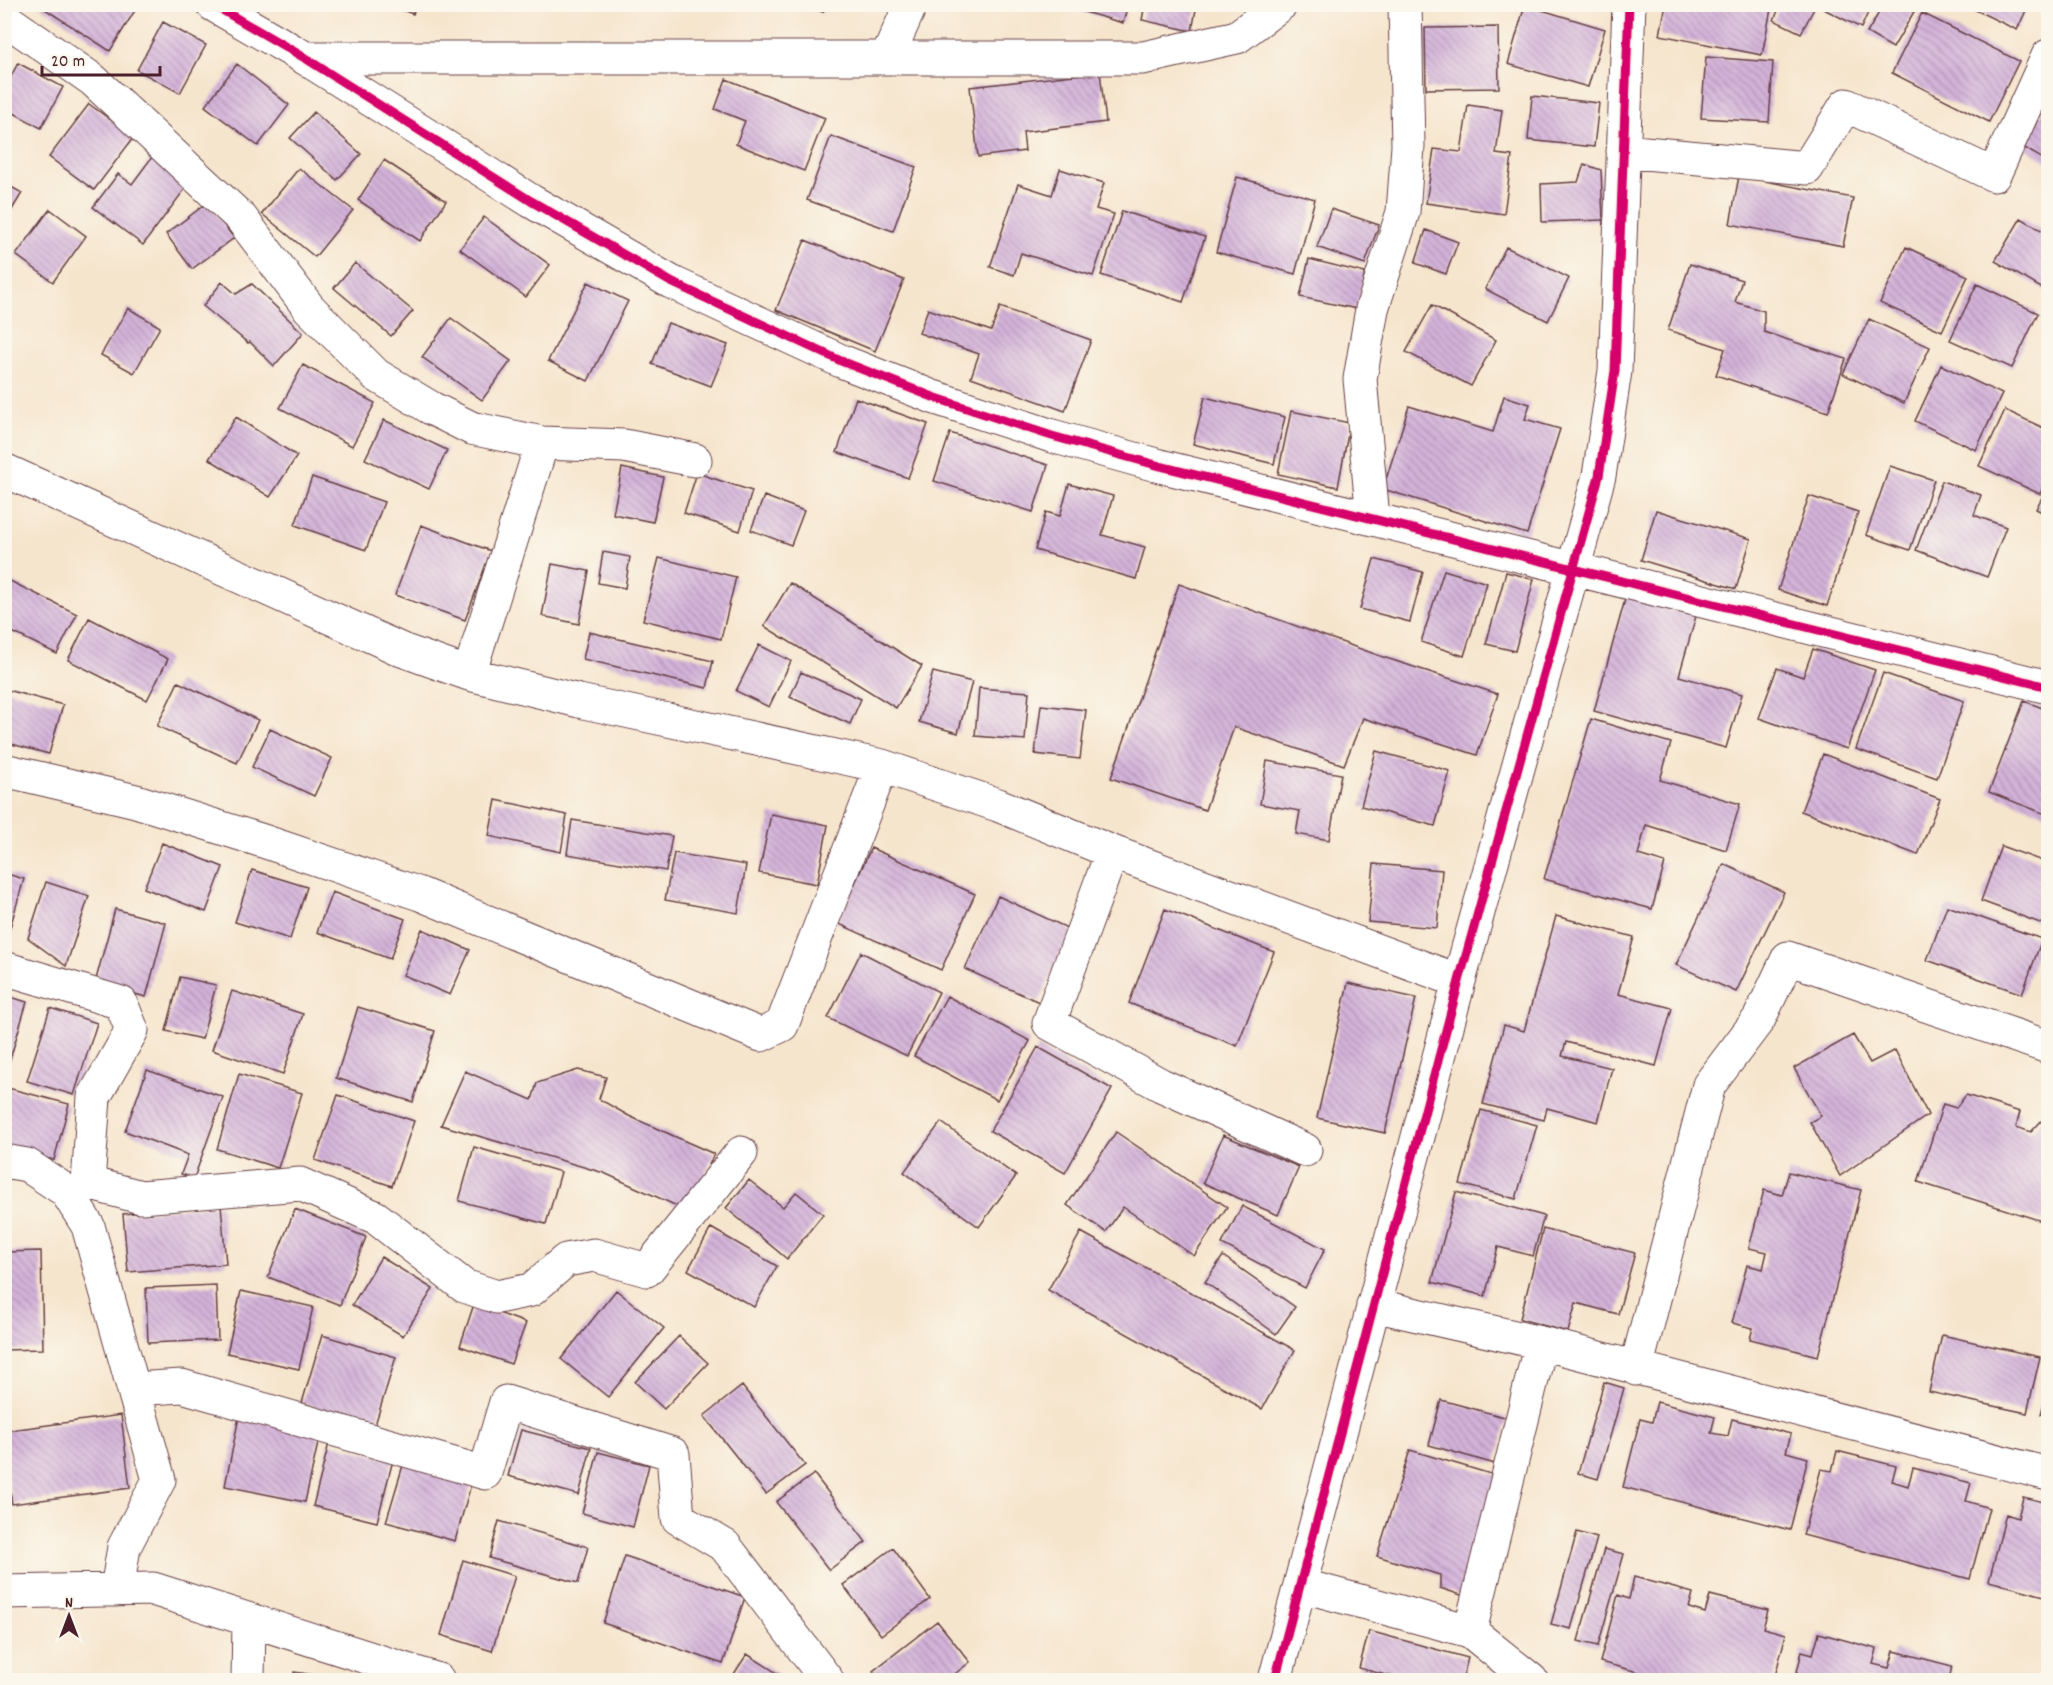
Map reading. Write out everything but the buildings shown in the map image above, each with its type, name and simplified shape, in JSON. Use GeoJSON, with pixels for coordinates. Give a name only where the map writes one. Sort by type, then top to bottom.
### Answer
{"type":"FeatureCollection","features":[{"type":"Feature","properties":{"kind":"street"},"geometry":{"type":"LineString","coordinates":[[212,4],[305,58],[531,201],[671,282],[841,361],[933,397],[1052,436],[1160,466],[2049,687]]}},
{"type":"Feature","properties":{"kind":"street"},"geometry":{"type":"LineString","coordinates":[[887,58],[911,4]]}},
{"type":"Feature","properties":{"kind":"street"},"geometry":{"type":"LineString","coordinates":[[305,58],[1143,58],[1237,37],[1281,4]]}},
{"type":"Feature","properties":{"kind":"street"},"geometry":{"type":"LineString","coordinates":[[1372,518],[1360,379],[1372,309],[1403,212],[1408,146],[1405,4]]}},
{"type":"Feature","properties":{"kind":"street"},"geometry":{"type":"LineString","coordinates":[[1275,1680],[1459,981],[1599,476],[1616,371],[1629,4]]}},
{"type":"Feature","properties":{"kind":"street"},"geometry":{"type":"LineString","coordinates":[[4,18],[93,80],[241,218],[309,308],[376,375],[431,408],[471,428],[542,443],[624,446],[695,460]]}},
{"type":"Feature","properties":{"kind":"street"},"geometry":{"type":"LineString","coordinates":[[1623,151],[1807,168],[1846,105],[1994,175],[2049,56]]}},
{"type":"Feature","properties":{"kind":"street"},"geometry":{"type":"LineString","coordinates":[[469,674],[542,443]]}},
{"type":"Feature","properties":{"kind":"street"},"geometry":{"type":"LineString","coordinates":[[4,470],[402,650],[469,674],[579,701],[882,766],[998,805],[1112,852],[1459,981]]}},
{"type":"Feature","properties":{"kind":"street"},"geometry":{"type":"LineString","coordinates":[[4,770],[136,801],[420,894],[761,1035],[782,1025],[882,766]]}},
{"type":"Feature","properties":{"kind":"street"},"geometry":{"type":"LineString","coordinates":[[1112,852],[1049,1023],[1161,1085],[1305,1150]]}},
{"type":"Feature","properties":{"kind":"street"},"geometry":{"type":"LineString","coordinates":[[1636,1369],[1709,1085],[1759,1019],[1788,958],[2049,1047]]}},
{"type":"Feature","properties":{"kind":"street"},"geometry":{"type":"LineString","coordinates":[[4,968],[121,1003],[132,1030],[94,1097],[79,1191],[159,1480],[124,1547],[117,1590]]}},
{"type":"Feature","properties":{"kind":"street"},"geometry":{"type":"LineString","coordinates":[[4,1161],[27,1165],[66,1191],[141,1197],[300,1184],[375,1217],[464,1286],[497,1297],[531,1290],[566,1260],[585,1256],[594,1255],[647,1270],[741,1153]]}},
{"type":"Feature","properties":{"kind":"street"},"geometry":{"type":"LineString","coordinates":[[1372,1305],[1541,1343],[2049,1474]]}},
{"type":"Feature","properties":{"kind":"street"},"geometry":{"type":"LineString","coordinates":[[1470,1631],[1541,1343]]}},
{"type":"Feature","properties":{"kind":"street"},"geometry":{"type":"LineString","coordinates":[[134,1389],[182,1386],[485,1473],[506,1402],[673,1454],[678,1518],[725,1546],[827,1680]]}},
{"type":"Feature","properties":{"kind":"street"},"geometry":{"type":"LineString","coordinates":[[1300,1585],[1470,1631],[1531,1680]]}},
{"type":"Feature","properties":{"kind":"street"},"geometry":{"type":"LineString","coordinates":[[4,1592],[153,1589],[438,1680]]}},
{"type":"Feature","properties":{"kind":"street"},"geometry":{"type":"LineString","coordinates":[[248,1680],[249,1621]]}},
{"type":"Feature","properties":{"kind":"cycle path"},"geometry":{"type":"LineString","coordinates":[[212,4],[305,58],[531,201],[671,282],[841,361],[933,397],[1052,436],[1160,466],[2048,687]]}},
{"type":"Feature","properties":{"kind":"cycle path"},"geometry":{"type":"LineString","coordinates":[[1275,1680],[1459,981],[1599,476],[1615,371],[1629,4]]}}]}
